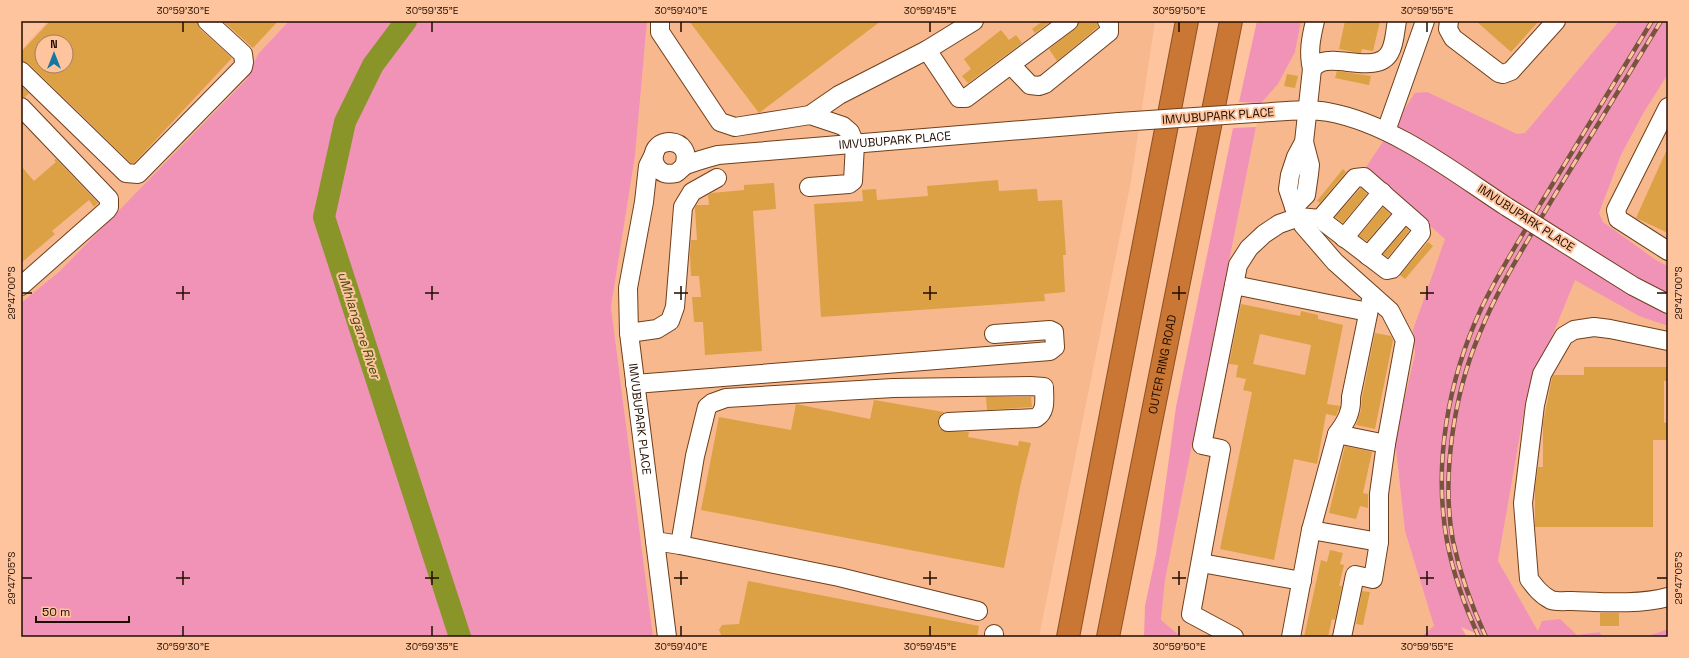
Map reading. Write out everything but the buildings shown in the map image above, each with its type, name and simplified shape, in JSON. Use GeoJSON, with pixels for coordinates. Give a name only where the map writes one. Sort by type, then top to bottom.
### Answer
{"type":"FeatureCollection","features":[{"type":"Feature","properties":{"kind":"highway"},"geometry":{"type":"LineString","coordinates":[[1176,78],[1180,21]]}},
{"type":"Feature","properties":{"kind":"highway"},"geometry":{"type":"LineString","coordinates":[[1068,637],[1188,21]]}},
{"type":"Feature","properties":{"kind":"highway","name":"OUTER RING ROAD"},"geometry":{"type":"LineString","coordinates":[[1108,637],[1232,21]]}},
{"type":"Feature","properties":{"kind":"lane"},"geometry":{"type":"LineString","coordinates":[[21,71],[126,173],[135,175],[138,174],[243,68],[243,54],[207,21]]}},
{"type":"Feature","properties":{"kind":"lane"},"geometry":{"type":"LineString","coordinates":[[660,21],[660,32],[720,122],[734,127],[810,115],[839,95],[927,50],[974,21]]}},
{"type":"Feature","properties":{"kind":"lane"},"geometry":{"type":"LineString","coordinates":[[927,50],[959,98],[962,99],[966,98],[1069,21]]}},
{"type":"Feature","properties":{"kind":"lane"},"geometry":{"type":"LineString","coordinates":[[1011,65],[1030,85],[1039,86],[1045,84],[1108,32],[1109,24],[1107,21]]}},
{"type":"Feature","properties":{"kind":"lane"},"geometry":{"type":"LineString","coordinates":[[1315,21],[1309,58],[1312,69],[1304,142],[1296,157],[1290,175],[1288,189],[1296,212],[1312,237],[1370,303]]}},
{"type":"Feature","properties":{"kind":"lane"},"geometry":{"type":"LineString","coordinates":[[1312,69],[1316,65],[1326,61],[1370,63],[1380,61],[1390,52],[1397,21]]}},
{"type":"Feature","properties":{"kind":"lane"},"geometry":{"type":"LineString","coordinates":[[1386,131],[1425,21]]}},
{"type":"Feature","properties":{"kind":"lane"},"geometry":{"type":"LineString","coordinates":[[1449,21],[1448,29],[1453,38],[1499,73],[1503,74],[1511,71],[1556,21]]}},
{"type":"Feature","properties":{"kind":"lane"},"geometry":{"type":"LineString","coordinates":[[21,107],[109,199],[110,203],[107,210],[21,286]]}},
{"type":"Feature","properties":{"kind":"lane"},"geometry":{"type":"LineString","coordinates":[[1668,107],[1616,210],[1618,219],[1668,251]]}},
{"type":"Feature","properties":{"kind":"lane","name":"IMVUBUPARK PLACE"},"geometry":{"type":"LineString","coordinates":[[644,202],[653,189],[677,170],[718,155],[1119,122],[1255,113],[1307,111],[1327,112],[1358,119],[1386,131],[1419,150],[1633,286],[1668,304]]}},
{"type":"Feature","properties":{"kind":"lane"},"geometry":{"type":"LineString","coordinates":[[809,187],[851,183],[854,178],[855,144],[850,132],[843,126],[810,115]]}},
{"type":"Feature","properties":{"kind":"lane","name":"IMVUBUPARK PLACE"},"geometry":{"type":"LineString","coordinates":[[667,637],[629,333],[628,288],[644,202],[648,166],[655,152],[661,144],[672,142],[681,146],[718,155]]}},
{"type":"Feature","properties":{"kind":"lane"},"geometry":{"type":"LineString","coordinates":[[655,152],[654,163],[660,171],[677,170],[686,156],[681,146]]}},
{"type":"Feature","properties":{"kind":"lane"},"geometry":{"type":"LineString","coordinates":[[1296,212],[1320,219],[1384,269],[1392,269],[1422,233],[1420,226],[1364,176],[1357,177],[1320,219]]}},
{"type":"Feature","properties":{"kind":"lane"},"geometry":{"type":"LineString","coordinates":[[629,333],[657,329],[670,321],[675,307],[683,207],[692,192],[718,178]]}},
{"type":"Feature","properties":{"kind":"lane"},"geometry":{"type":"LineString","coordinates":[[1344,238],[1382,192]]}},
{"type":"Feature","properties":{"kind":"lane"},"geometry":{"type":"LineString","coordinates":[[1234,637],[1191,614],[1221,449],[1202,444],[1238,265],[1249,248],[1264,234],[1296,212]]}},
{"type":"Feature","properties":{"kind":"lane"},"geometry":{"type":"LineString","coordinates":[[1368,256],[1405,213]]}},
{"type":"Feature","properties":{"kind":"lane"},"geometry":{"type":"LineString","coordinates":[[1234,284],[1370,303],[1390,311],[1405,340],[1386,444],[1379,494],[1379,542],[1373,579],[1355,575],[1342,637]]}},
{"type":"Feature","properties":{"kind":"lane"},"geometry":{"type":"LineString","coordinates":[[1291,637],[1311,530],[1337,434],[1347,421],[1351,405],[1350,397],[1370,303]]}},
{"type":"Feature","properties":{"kind":"lane"},"geometry":{"type":"LineString","coordinates":[[1668,341],[1594,327],[1574,330],[1564,336],[1542,374],[1535,405],[1522,503],[1529,579],[1534,587],[1543,595],[1553,601],[1609,603],[1658,600],[1668,597]]}},
{"type":"Feature","properties":{"kind":"lane"},"geometry":{"type":"LineString","coordinates":[[635,384],[1050,351],[1055,347],[1054,332],[1050,330],[994,334]]}},
{"type":"Feature","properties":{"kind":"lane"},"geometry":{"type":"LineString","coordinates":[[680,545],[695,456],[708,407],[718,400],[817,392],[893,388],[946,389],[1030,386],[1044,387],[1044,410],[1036,418],[948,422]]}},
{"type":"Feature","properties":{"kind":"lane"},"geometry":{"type":"LineString","coordinates":[[1337,434],[1386,444]]}},
{"type":"Feature","properties":{"kind":"lane"},"geometry":{"type":"LineString","coordinates":[[1311,530],[1379,542]]}},
{"type":"Feature","properties":{"kind":"lane"},"geometry":{"type":"LineString","coordinates":[[655,541],[840,577],[978,611]]}},
{"type":"Feature","properties":{"kind":"lane"},"geometry":{"type":"LineString","coordinates":[[1201,563],[1302,581]]}},
{"type":"Feature","properties":{"kind":"shaded area"},"geometry":{"type":"Polygon","coordinates":[[[48,21],[289,21],[258,54],[246,80],[175,155],[60,271],[21,303],[21,50],[34,36],[34,74],[74,74],[74,34],[36,34],[48,21]]]}},
{"type":"Feature","properties":{"kind":"shaded area"},"geometry":{"type":"Polygon","coordinates":[[[289,21],[647,21],[635,156],[611,307],[653,637],[21,637],[21,303],[60,271],[246,80],[258,54],[289,21]]]}},
{"type":"Feature","properties":{"kind":"shaded area"},"geometry":{"type":"Polygon","coordinates":[[[647,21],[1155,21],[1131,181],[1039,637],[653,637],[611,307],[635,156],[647,21]]]}},
{"type":"Feature","properties":{"kind":"shaded area"},"geometry":{"type":"Polygon","coordinates":[[[1257,21],[1301,21],[1295,52],[1278,84],[1261,103],[1239,102],[1257,21]]]}},
{"type":"Feature","properties":{"kind":"shaded area"},"geometry":{"type":"Polygon","coordinates":[[[1301,21],[1619,21],[1525,133],[1366,169],[1445,239],[1413,330],[1415,354],[1395,440],[1405,531],[1434,626],[1421,637],[1181,637],[1161,621],[1165,580],[1261,103],[1278,84],[1295,52],[1301,21]]]}},
{"type":"Feature","properties":{"kind":"shaded area"},"geometry":{"type":"Polygon","coordinates":[[[1619,21],[1668,21],[1668,74],[1644,112],[1621,155],[1599,213],[1603,222],[1656,260],[1668,266],[1668,326],[1639,316],[1575,280],[1526,400],[1498,561],[1538,631],[1542,621],[1560,619],[1577,635],[1599,632],[1603,637],[1484,637],[1461,627],[1467,637],[1421,637],[1434,626],[1405,531],[1395,440],[1415,354],[1413,330],[1445,239],[1365,169],[1415,93],[1427,92],[1517,134],[1525,133],[1619,21]]]}},
{"type":"Feature","properties":{"kind":"shaded area"},"geometry":{"type":"Polygon","coordinates":[[[1668,74],[1668,266],[1656,260],[1603,222],[1599,213],[1621,155],[1644,112],[1668,74]]]}},
{"type":"Feature","properties":{"kind":"shaded area"},"geometry":{"type":"Polygon","coordinates":[[[1256,127],[1165,580],[1161,620],[1181,637],[1144,637],[1145,606],[1156,554],[1176,407],[1233,128],[1256,127]]]}},
{"type":"Feature","properties":{"kind":"shaded area"},"geometry":{"type":"Polygon","coordinates":[[[1575,279],[1639,316],[1668,326],[1668,629],[1645,637],[1603,637],[1599,632],[1577,635],[1538,631],[1498,561],[1526,400],[1575,279]]]}},
{"type":"Feature","properties":{"kind":"shaded area"},"geometry":{"type":"Polygon","coordinates":[[[1668,629],[1668,637],[1645,637],[1668,629]]]}},
{"type":"Feature","properties":{"kind":"waterway","name":"uMhlangane River"},"geometry":{"type":"LineString","coordinates":[[406,21],[373,65],[345,122],[324,217],[460,637]]}},
{"type":"Feature","properties":{"kind":"railway"},"geometry":{"type":"LineString","coordinates":[[1479,637],[1464,602],[1456,578],[1447,541],[1443,512],[1443,452],[1446,423],[1460,364],[1469,336],[1495,282],[1541,203],[1652,21]]}},
{"type":"Feature","properties":{"kind":"railway"},"geometry":{"type":"LineString","coordinates":[[1486,637],[1471,602],[1456,553],[1453,541],[1448,490],[1452,436],[1470,358],[1495,300],[1523,248],[1661,21]]}}]}
